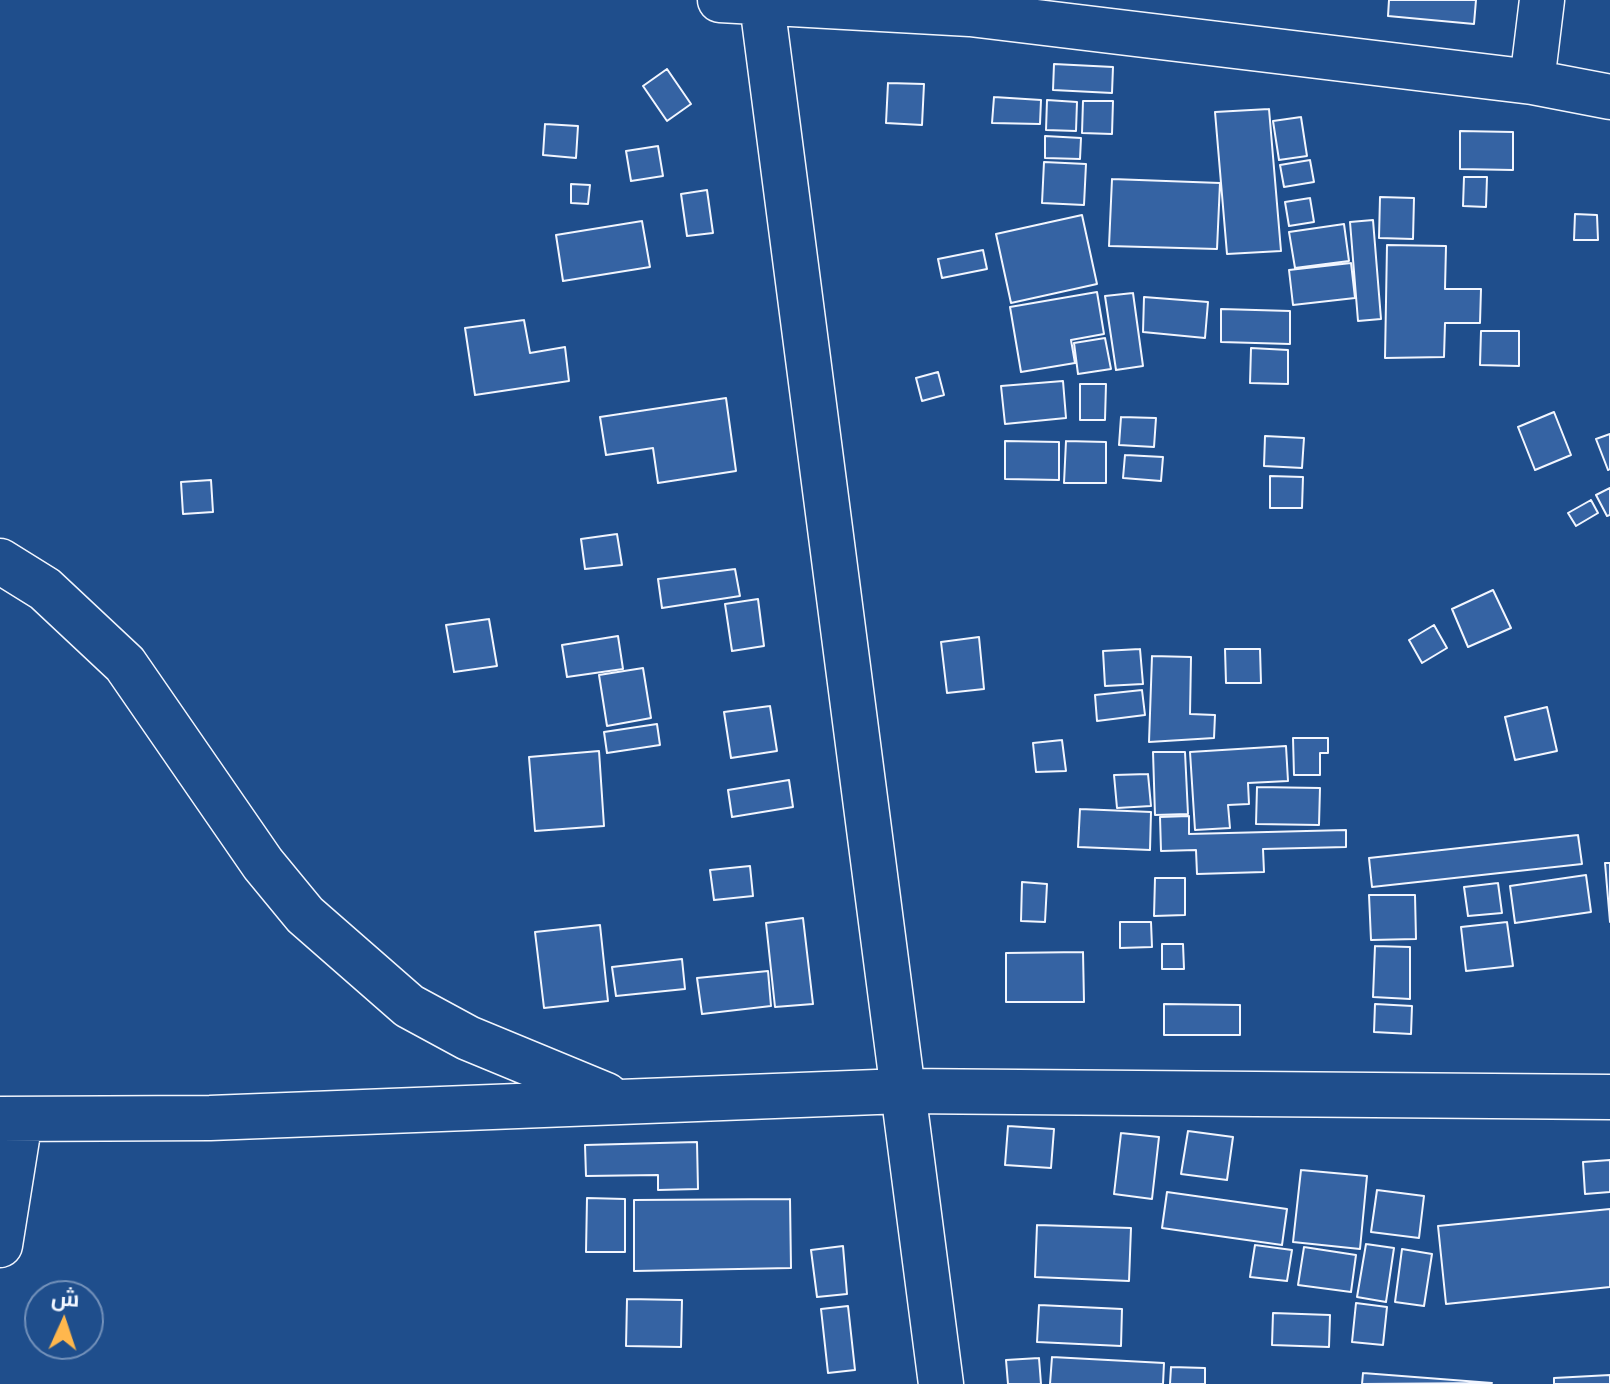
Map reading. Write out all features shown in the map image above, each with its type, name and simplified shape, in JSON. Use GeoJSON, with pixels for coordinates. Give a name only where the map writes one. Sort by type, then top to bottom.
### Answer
{"type":"FeatureCollection","features":[{"type":"Feature","properties":{"kind":"street"},"geometry":{"type":"LineString","coordinates":[[1532,82],[1542,0]]}},
{"type":"Feature","properties":{"kind":"street"},"geometry":{"type":"LineString","coordinates":[[941,1384],[902,1091],[741,2],[971,7],[1532,82],[1610,97]]}},
{"type":"Feature","properties":{"kind":"street"},"geometry":{"type":"LineString","coordinates":[[0,561],[45,589],[125,664],[305,915],[397,995],[468,1038],[620,1100]]}},
{"type":"Feature","properties":{"kind":"street"},"geometry":{"type":"LineString","coordinates":[[0,1245],[10,1120],[210,1118],[902,1091],[1610,1097]]}},
{"type":"Feature","properties":{"kind":"building"},"geometry":{"type":"Polygon","coordinates":[[[1389,0],[1476,0],[1474,24],[1388,16],[1389,0]]]}},
{"type":"Feature","properties":{"kind":"building"},"geometry":{"type":"Polygon","coordinates":[[[1054,64],[1113,67],[1112,93],[1053,90],[1054,64]]]}},
{"type":"Feature","properties":{"kind":"building"},"geometry":{"type":"Polygon","coordinates":[[[667,69],[691,104],[667,121],[643,86],[667,69]]]}},
{"type":"Feature","properties":{"kind":"building"},"geometry":{"type":"Polygon","coordinates":[[[888,83],[924,84],[922,125],[886,123],[888,83]]]}},
{"type":"Feature","properties":{"kind":"building"},"geometry":{"type":"Polygon","coordinates":[[[994,97],[1041,100],[1040,124],[992,123],[994,97]]]}},
{"type":"Feature","properties":{"kind":"building"},"geometry":{"type":"Polygon","coordinates":[[[1047,100],[1077,102],[1076,131],[1046,130],[1047,100]]]}},
{"type":"Feature","properties":{"kind":"building"},"geometry":{"type":"Polygon","coordinates":[[[1083,101],[1113,101],[1112,134],[1082,133],[1083,101]]]}},
{"type":"Feature","properties":{"kind":"building"},"geometry":{"type":"Polygon","coordinates":[[[1269,109],[1281,251],[1227,254],[1215,112],[1269,109]]]}},
{"type":"Feature","properties":{"kind":"building"},"geometry":{"type":"Polygon","coordinates":[[[1301,117],[1307,156],[1279,160],[1273,121],[1301,117]]]}},
{"type":"Feature","properties":{"kind":"building"},"geometry":{"type":"Polygon","coordinates":[[[545,124],[578,126],[576,158],[543,155],[545,124]]]}},
{"type":"Feature","properties":{"kind":"building"},"geometry":{"type":"Polygon","coordinates":[[[1460,131],[1513,132],[1513,170],[1460,169],[1460,131]]]}},
{"type":"Feature","properties":{"kind":"building"},"geometry":{"type":"Polygon","coordinates":[[[1045,136],[1081,138],[1080,159],[1045,158],[1045,136]]]}},
{"type":"Feature","properties":{"kind":"building"},"geometry":{"type":"Polygon","coordinates":[[[658,146],[663,176],[631,181],[626,151],[658,146]]]}},
{"type":"Feature","properties":{"kind":"building"},"geometry":{"type":"Polygon","coordinates":[[[1310,160],[1314,182],[1284,187],[1280,165],[1310,160]]]}},
{"type":"Feature","properties":{"kind":"building"},"geometry":{"type":"Polygon","coordinates":[[[1044,162],[1086,164],[1084,205],[1042,203],[1044,162]]]}},
{"type":"Feature","properties":{"kind":"building"},"geometry":{"type":"Polygon","coordinates":[[[1464,177],[1487,177],[1486,207],[1463,206],[1464,177]]]}},
{"type":"Feature","properties":{"kind":"building"},"geometry":{"type":"Polygon","coordinates":[[[1112,179],[1220,183],[1217,249],[1109,246],[1112,179]]]}},
{"type":"Feature","properties":{"kind":"building"},"geometry":{"type":"Polygon","coordinates":[[[571,184],[590,185],[588,204],[571,203],[571,184]]]}},
{"type":"Feature","properties":{"kind":"building"},"geometry":{"type":"Polygon","coordinates":[[[707,190],[713,233],[687,236],[681,194],[707,190]]]}},
{"type":"Feature","properties":{"kind":"building"},"geometry":{"type":"Polygon","coordinates":[[[1380,197],[1414,198],[1413,239],[1379,238],[1380,197]]]}},
{"type":"Feature","properties":{"kind":"building"},"geometry":{"type":"Polygon","coordinates":[[[1310,198],[1314,222],[1289,226],[1285,202],[1310,198]]]}},
{"type":"Feature","properties":{"kind":"building"},"geometry":{"type":"Polygon","coordinates":[[[1575,214],[1597,215],[1598,240],[1574,240],[1575,214]]]}},
{"type":"Feature","properties":{"kind":"building"},"geometry":{"type":"Polygon","coordinates":[[[1082,215],[1097,284],[1011,303],[996,234],[1082,215]]]}},
{"type":"Feature","properties":{"kind":"building"},"geometry":{"type":"Polygon","coordinates":[[[1373,220],[1381,319],[1358,321],[1350,222],[1373,220]]]}},
{"type":"Feature","properties":{"kind":"building"},"geometry":{"type":"Polygon","coordinates":[[[642,221],[650,267],[563,281],[556,235],[642,221]]]}},
{"type":"Feature","properties":{"kind":"building"},"geometry":{"type":"Polygon","coordinates":[[[1344,224],[1349,261],[1295,268],[1289,232],[1344,224]]]}},
{"type":"Feature","properties":{"kind":"building"},"geometry":{"type":"Polygon","coordinates":[[[1387,245],[1446,246],[1445,289],[1481,289],[1480,323],[1445,323],[1444,357],[1385,358],[1387,245]]]}},
{"type":"Feature","properties":{"kind":"building"},"geometry":{"type":"Polygon","coordinates":[[[983,250],[987,269],[942,278],[938,259],[983,250]]]}},
{"type":"Feature","properties":{"kind":"building"},"geometry":{"type":"Polygon","coordinates":[[[1351,263],[1355,298],[1293,305],[1289,270],[1351,263]]]}},
{"type":"Feature","properties":{"kind":"building"},"geometry":{"type":"Polygon","coordinates":[[[1097,292],[1104,334],[1071,340],[1075,363],[1021,372],[1010,307],[1097,292]]]}},
{"type":"Feature","properties":{"kind":"building"},"geometry":{"type":"Polygon","coordinates":[[[1133,293],[1143,366],[1116,370],[1105,296],[1133,293]]]}},
{"type":"Feature","properties":{"kind":"building"},"geometry":{"type":"Polygon","coordinates":[[[1144,297],[1208,302],[1205,338],[1143,332],[1144,297]]]}},
{"type":"Feature","properties":{"kind":"building"},"geometry":{"type":"Polygon","coordinates":[[[1221,309],[1290,311],[1290,344],[1221,342],[1221,309]]]}},
{"type":"Feature","properties":{"kind":"building"},"geometry":{"type":"Polygon","coordinates":[[[524,320],[530,353],[565,347],[569,381],[475,395],[465,328],[524,320]]]}},
{"type":"Feature","properties":{"kind":"building"},"geometry":{"type":"Polygon","coordinates":[[[1481,331],[1519,331],[1519,366],[1480,365],[1481,331]]]}},
{"type":"Feature","properties":{"kind":"building"},"geometry":{"type":"Polygon","coordinates":[[[1105,338],[1111,369],[1078,374],[1074,343],[1105,338]]]}},
{"type":"Feature","properties":{"kind":"building"},"geometry":{"type":"Polygon","coordinates":[[[1251,348],[1288,350],[1288,384],[1250,383],[1251,348]]]}},
{"type":"Feature","properties":{"kind":"building"},"geometry":{"type":"Polygon","coordinates":[[[938,372],[944,395],[922,401],[916,378],[938,372]]]}},
{"type":"Feature","properties":{"kind":"building"},"geometry":{"type":"Polygon","coordinates":[[[1063,381],[1066,418],[1005,424],[1001,386],[1063,381]]]}},
{"type":"Feature","properties":{"kind":"building"},"geometry":{"type":"Polygon","coordinates":[[[1080,384],[1106,384],[1105,420],[1080,420],[1080,384]]]}},
{"type":"Feature","properties":{"kind":"building"},"geometry":{"type":"Polygon","coordinates":[[[726,398],[736,471],[658,483],[653,448],[606,455],[600,417],[726,398]]]}},
{"type":"Feature","properties":{"kind":"building"},"geometry":{"type":"Polygon","coordinates":[[[1554,412],[1571,455],[1535,470],[1518,427],[1554,412]]]}},
{"type":"Feature","properties":{"kind":"building"},"geometry":{"type":"Polygon","coordinates":[[[1121,417],[1156,418],[1154,447],[1119,445],[1121,417]]]}},
{"type":"Feature","properties":{"kind":"building"},"geometry":{"type":"Polygon","coordinates":[[[1610,434],[1610,469],[1608,470],[1596,439],[1610,434]]]}},
{"type":"Feature","properties":{"kind":"building"},"geometry":{"type":"Polygon","coordinates":[[[1265,436],[1304,438],[1302,468],[1264,466],[1265,436]]]}},
{"type":"Feature","properties":{"kind":"building"},"geometry":{"type":"Polygon","coordinates":[[[1005,441],[1059,442],[1059,480],[1005,479],[1005,441]]]}},
{"type":"Feature","properties":{"kind":"building"},"geometry":{"type":"Polygon","coordinates":[[[1066,441],[1106,442],[1106,483],[1064,483],[1066,441]]]}},
{"type":"Feature","properties":{"kind":"building"},"geometry":{"type":"Polygon","coordinates":[[[1125,455],[1163,457],[1161,481],[1123,478],[1125,455]]]}},
{"type":"Feature","properties":{"kind":"building"},"geometry":{"type":"Polygon","coordinates":[[[1270,476],[1303,477],[1302,508],[1270,508],[1270,476]]]}},
{"type":"Feature","properties":{"kind":"building"},"geometry":{"type":"Polygon","coordinates":[[[211,480],[213,512],[183,514],[181,482],[211,480]]]}},
{"type":"Feature","properties":{"kind":"building"},"geometry":{"type":"Polygon","coordinates":[[[1610,488],[1610,515],[1607,516],[1596,495],[1610,488]]]}},
{"type":"Feature","properties":{"kind":"building"},"geometry":{"type":"Polygon","coordinates":[[[1591,500],[1598,513],[1576,526],[1568,513],[1591,500]]]}},
{"type":"Feature","properties":{"kind":"building"},"geometry":{"type":"Polygon","coordinates":[[[617,534],[622,565],[585,569],[581,539],[617,534]]]}},
{"type":"Feature","properties":{"kind":"building"},"geometry":{"type":"Polygon","coordinates":[[[735,569],[740,596],[662,608],[658,579],[735,569]]]}},
{"type":"Feature","properties":{"kind":"building"},"geometry":{"type":"Polygon","coordinates":[[[1493,590],[1511,628],[1468,647],[1452,609],[1493,590]]]}},
{"type":"Feature","properties":{"kind":"building"},"geometry":{"type":"Polygon","coordinates":[[[758,599],[764,646],[732,651],[725,604],[758,599]]]}},
{"type":"Feature","properties":{"kind":"building"},"geometry":{"type":"Polygon","coordinates":[[[489,619],[497,666],[454,672],[446,625],[489,619]]]}},
{"type":"Feature","properties":{"kind":"building"},"geometry":{"type":"Polygon","coordinates":[[[1434,625],[1447,648],[1422,663],[1409,640],[1434,625]]]}},
{"type":"Feature","properties":{"kind":"building"},"geometry":{"type":"Polygon","coordinates":[[[618,636],[623,669],[567,677],[562,645],[618,636]]]}},
{"type":"Feature","properties":{"kind":"building"},"geometry":{"type":"Polygon","coordinates":[[[979,637],[984,689],[947,693],[941,642],[979,637]]]}},
{"type":"Feature","properties":{"kind":"building"},"geometry":{"type":"Polygon","coordinates":[[[1140,649],[1143,684],[1105,686],[1103,651],[1140,649]]]}},
{"type":"Feature","properties":{"kind":"building"},"geometry":{"type":"Polygon","coordinates":[[[1225,649],[1260,649],[1261,683],[1226,683],[1225,649]]]}},
{"type":"Feature","properties":{"kind":"building"},"geometry":{"type":"Polygon","coordinates":[[[1152,656],[1191,657],[1190,714],[1215,715],[1214,738],[1149,742],[1152,656]]]}},
{"type":"Feature","properties":{"kind":"building"},"geometry":{"type":"Polygon","coordinates":[[[643,668],[651,718],[607,726],[599,675],[643,668]]]}},
{"type":"Feature","properties":{"kind":"building"},"geometry":{"type":"Polygon","coordinates":[[[1142,690],[1145,715],[1097,721],[1095,695],[1142,690]]]}},
{"type":"Feature","properties":{"kind":"building"},"geometry":{"type":"Polygon","coordinates":[[[770,706],[777,751],[731,758],[724,712],[770,706]]]}},
{"type":"Feature","properties":{"kind":"building"},"geometry":{"type":"Polygon","coordinates":[[[1547,707],[1557,751],[1515,760],[1505,717],[1547,707]]]}},
{"type":"Feature","properties":{"kind":"building"},"geometry":{"type":"Polygon","coordinates":[[[657,724],[660,745],[607,753],[604,732],[657,724]]]}},
{"type":"Feature","properties":{"kind":"building"},"geometry":{"type":"Polygon","coordinates":[[[1293,738],[1328,738],[1328,753],[1320,753],[1320,775],[1294,775],[1293,738]]]}},
{"type":"Feature","properties":{"kind":"building"},"geometry":{"type":"Polygon","coordinates":[[[1062,740],[1066,771],[1036,772],[1033,743],[1062,740]]]}},
{"type":"Feature","properties":{"kind":"building"},"geometry":{"type":"Polygon","coordinates":[[[1286,746],[1288,781],[1248,783],[1249,804],[1228,805],[1230,828],[1195,830],[1190,752],[1286,746]]]}},
{"type":"Feature","properties":{"kind":"building"},"geometry":{"type":"Polygon","coordinates":[[[599,751],[604,826],[535,831],[529,757],[599,751]]]}},
{"type":"Feature","properties":{"kind":"building"},"geometry":{"type":"Polygon","coordinates":[[[1153,752],[1185,752],[1188,814],[1155,815],[1153,752]]]}},
{"type":"Feature","properties":{"kind":"building"},"geometry":{"type":"Polygon","coordinates":[[[1148,774],[1151,806],[1117,808],[1114,775],[1148,774]]]}},
{"type":"Feature","properties":{"kind":"building"},"geometry":{"type":"Polygon","coordinates":[[[789,780],[793,807],[732,817],[728,790],[789,780]]]}},
{"type":"Feature","properties":{"kind":"building"},"geometry":{"type":"Polygon","coordinates":[[[1257,787],[1320,788],[1319,825],[1256,824],[1257,787]]]}},
{"type":"Feature","properties":{"kind":"building"},"geometry":{"type":"Polygon","coordinates":[[[1080,809],[1151,812],[1150,850],[1078,847],[1080,809]]]}},
{"type":"Feature","properties":{"kind":"building"},"geometry":{"type":"Polygon","coordinates":[[[1189,816],[1189,834],[1346,830],[1346,847],[1263,849],[1264,872],[1197,874],[1196,850],[1161,851],[1160,817],[1189,816]]]}},
{"type":"Feature","properties":{"kind":"building"},"geometry":{"type":"Polygon","coordinates":[[[1578,835],[1582,864],[1372,887],[1369,858],[1578,835]]]}},
{"type":"Feature","properties":{"kind":"building"},"geometry":{"type":"Polygon","coordinates":[[[1605,863],[1610,863],[1610,922],[1605,863]]]}},
{"type":"Feature","properties":{"kind":"building"},"geometry":{"type":"Polygon","coordinates":[[[750,866],[753,896],[714,900],[710,870],[750,866]]]}},
{"type":"Feature","properties":{"kind":"building"},"geometry":{"type":"Polygon","coordinates":[[[1586,875],[1591,912],[1515,923],[1510,886],[1586,875]]]}},
{"type":"Feature","properties":{"kind":"building"},"geometry":{"type":"Polygon","coordinates":[[[1155,878],[1185,878],[1185,915],[1154,916],[1155,878]]]}},
{"type":"Feature","properties":{"kind":"building"},"geometry":{"type":"Polygon","coordinates":[[[1022,882],[1047,884],[1045,922],[1021,921],[1022,882]]]}},
{"type":"Feature","properties":{"kind":"building"},"geometry":{"type":"Polygon","coordinates":[[[1498,883],[1502,913],[1468,916],[1464,887],[1498,883]]]}},
{"type":"Feature","properties":{"kind":"building"},"geometry":{"type":"Polygon","coordinates":[[[1369,895],[1415,895],[1416,939],[1371,940],[1369,895]]]}},
{"type":"Feature","properties":{"kind":"building"},"geometry":{"type":"Polygon","coordinates":[[[803,918],[813,1004],[775,1007],[766,923],[803,918]]]}},
{"type":"Feature","properties":{"kind":"building"},"geometry":{"type":"Polygon","coordinates":[[[1120,922],[1151,922],[1152,947],[1120,948],[1120,922]]]}},
{"type":"Feature","properties":{"kind":"building"},"geometry":{"type":"Polygon","coordinates":[[[1507,922],[1513,966],[1466,971],[1461,927],[1507,922]]]}},
{"type":"Feature","properties":{"kind":"building"},"geometry":{"type":"Polygon","coordinates":[[[600,925],[608,1001],[544,1008],[535,932],[600,925]]]}},
{"type":"Feature","properties":{"kind":"building"},"geometry":{"type":"Polygon","coordinates":[[[1162,944],[1183,944],[1184,969],[1162,969],[1162,944]]]}},
{"type":"Feature","properties":{"kind":"building"},"geometry":{"type":"Polygon","coordinates":[[[1375,946],[1410,947],[1410,999],[1373,997],[1375,946]]]}},
{"type":"Feature","properties":{"kind":"building"},"geometry":{"type":"Polygon","coordinates":[[[1083,952],[1084,1002],[1006,1002],[1006,953],[1083,952]]]}},
{"type":"Feature","properties":{"kind":"building"},"geometry":{"type":"Polygon","coordinates":[[[682,959],[685,989],[616,996],[612,967],[682,959]]]}},
{"type":"Feature","properties":{"kind":"building"},"geometry":{"type":"Polygon","coordinates":[[[768,971],[771,1006],[702,1014],[697,978],[768,971]]]}},
{"type":"Feature","properties":{"kind":"building"},"geometry":{"type":"Polygon","coordinates":[[[1164,1004],[1240,1005],[1240,1035],[1164,1035],[1164,1004]]]}},
{"type":"Feature","properties":{"kind":"building"},"geometry":{"type":"Polygon","coordinates":[[[1375,1004],[1412,1006],[1411,1034],[1374,1032],[1375,1004]]]}},
{"type":"Feature","properties":{"kind":"building"},"geometry":{"type":"Polygon","coordinates":[[[1008,1126],[1054,1129],[1051,1168],[1005,1165],[1008,1126]]]}},
{"type":"Feature","properties":{"kind":"building"},"geometry":{"type":"Polygon","coordinates":[[[1188,1131],[1233,1137],[1227,1180],[1181,1174],[1188,1131]]]}},
{"type":"Feature","properties":{"kind":"building"},"geometry":{"type":"Polygon","coordinates":[[[1121,1133],[1159,1137],[1152,1199],[1114,1194],[1121,1133]]]}},
{"type":"Feature","properties":{"kind":"building"},"geometry":{"type":"Polygon","coordinates":[[[697,1142],[698,1189],[658,1190],[658,1175],[586,1176],[585,1145],[697,1142]]]}},
{"type":"Feature","properties":{"kind":"building"},"geometry":{"type":"Polygon","coordinates":[[[1610,1160],[1610,1192],[1585,1194],[1583,1162],[1610,1160]]]}},
{"type":"Feature","properties":{"kind":"building"},"geometry":{"type":"Polygon","coordinates":[[[1301,1170],[1367,1176],[1360,1249],[1293,1242],[1301,1170]]]}},
{"type":"Feature","properties":{"kind":"building"},"geometry":{"type":"Polygon","coordinates":[[[1377,1190],[1424,1196],[1419,1238],[1371,1232],[1377,1190]]]}},
{"type":"Feature","properties":{"kind":"building"},"geometry":{"type":"Polygon","coordinates":[[[1167,1192],[1287,1209],[1282,1245],[1162,1228],[1167,1192]]]}},
{"type":"Feature","properties":{"kind":"building"},"geometry":{"type":"Polygon","coordinates":[[[587,1198],[625,1199],[625,1252],[586,1252],[587,1198]]]}},
{"type":"Feature","properties":{"kind":"building"},"geometry":{"type":"Polygon","coordinates":[[[790,1199],[791,1268],[634,1271],[634,1200],[790,1199]]]}},
{"type":"Feature","properties":{"kind":"building"},"geometry":{"type":"Polygon","coordinates":[[[1610,1209],[1610,1287],[1446,1304],[1438,1226],[1610,1209]]]}},
{"type":"Feature","properties":{"kind":"building"},"geometry":{"type":"Polygon","coordinates":[[[1037,1225],[1131,1228],[1129,1281],[1035,1277],[1037,1225]]]}},
{"type":"Feature","properties":{"kind":"building"},"geometry":{"type":"Polygon","coordinates":[[[1366,1244],[1394,1248],[1386,1302],[1357,1297],[1366,1244]]]}},
{"type":"Feature","properties":{"kind":"building"},"geometry":{"type":"Polygon","coordinates":[[[1255,1245],[1292,1250],[1287,1281],[1250,1277],[1255,1245]]]}},
{"type":"Feature","properties":{"kind":"building"},"geometry":{"type":"Polygon","coordinates":[[[843,1246],[847,1294],[817,1297],[811,1250],[843,1246]]]}},
{"type":"Feature","properties":{"kind":"building"},"geometry":{"type":"Polygon","coordinates":[[[1304,1247],[1356,1255],[1351,1292],[1298,1285],[1304,1247]]]}},
{"type":"Feature","properties":{"kind":"building"},"geometry":{"type":"Polygon","coordinates":[[[1402,1249],[1432,1254],[1424,1306],[1395,1302],[1402,1249]]]}},
{"type":"Feature","properties":{"kind":"building"},"geometry":{"type":"Polygon","coordinates":[[[627,1299],[682,1300],[681,1347],[626,1346],[627,1299]]]}},
{"type":"Feature","properties":{"kind":"building"},"geometry":{"type":"Polygon","coordinates":[[[1356,1303],[1387,1307],[1383,1345],[1352,1342],[1356,1303]]]}},
{"type":"Feature","properties":{"kind":"building"},"geometry":{"type":"Polygon","coordinates":[[[1039,1305],[1122,1309],[1121,1346],[1037,1342],[1039,1305]]]}},
{"type":"Feature","properties":{"kind":"building"},"geometry":{"type":"Polygon","coordinates":[[[848,1306],[855,1370],[828,1373],[821,1309],[848,1306]]]}},
{"type":"Feature","properties":{"kind":"building"},"geometry":{"type":"Polygon","coordinates":[[[1273,1313],[1330,1315],[1329,1347],[1272,1345],[1273,1313]]]}},
{"type":"Feature","properties":{"kind":"building"},"geometry":{"type":"Polygon","coordinates":[[[1052,1357],[1164,1363],[1163,1384],[1050,1384],[1052,1357]]]}},
{"type":"Feature","properties":{"kind":"building"},"geometry":{"type":"Polygon","coordinates":[[[1039,1358],[1041,1384],[1008,1384],[1006,1360],[1039,1358]]]}},
{"type":"Feature","properties":{"kind":"building"},"geometry":{"type":"Polygon","coordinates":[[[1171,1367],[1205,1368],[1205,1384],[1170,1384],[1171,1367]]]}},
{"type":"Feature","properties":{"kind":"building"},"geometry":{"type":"Polygon","coordinates":[[[1363,1373],[1492,1383],[1362,1384],[1363,1373]]]}},
{"type":"Feature","properties":{"kind":"building"},"geometry":{"type":"Polygon","coordinates":[[[1610,1375],[1610,1384],[1554,1384],[1554,1378],[1610,1375]]]}}]}
